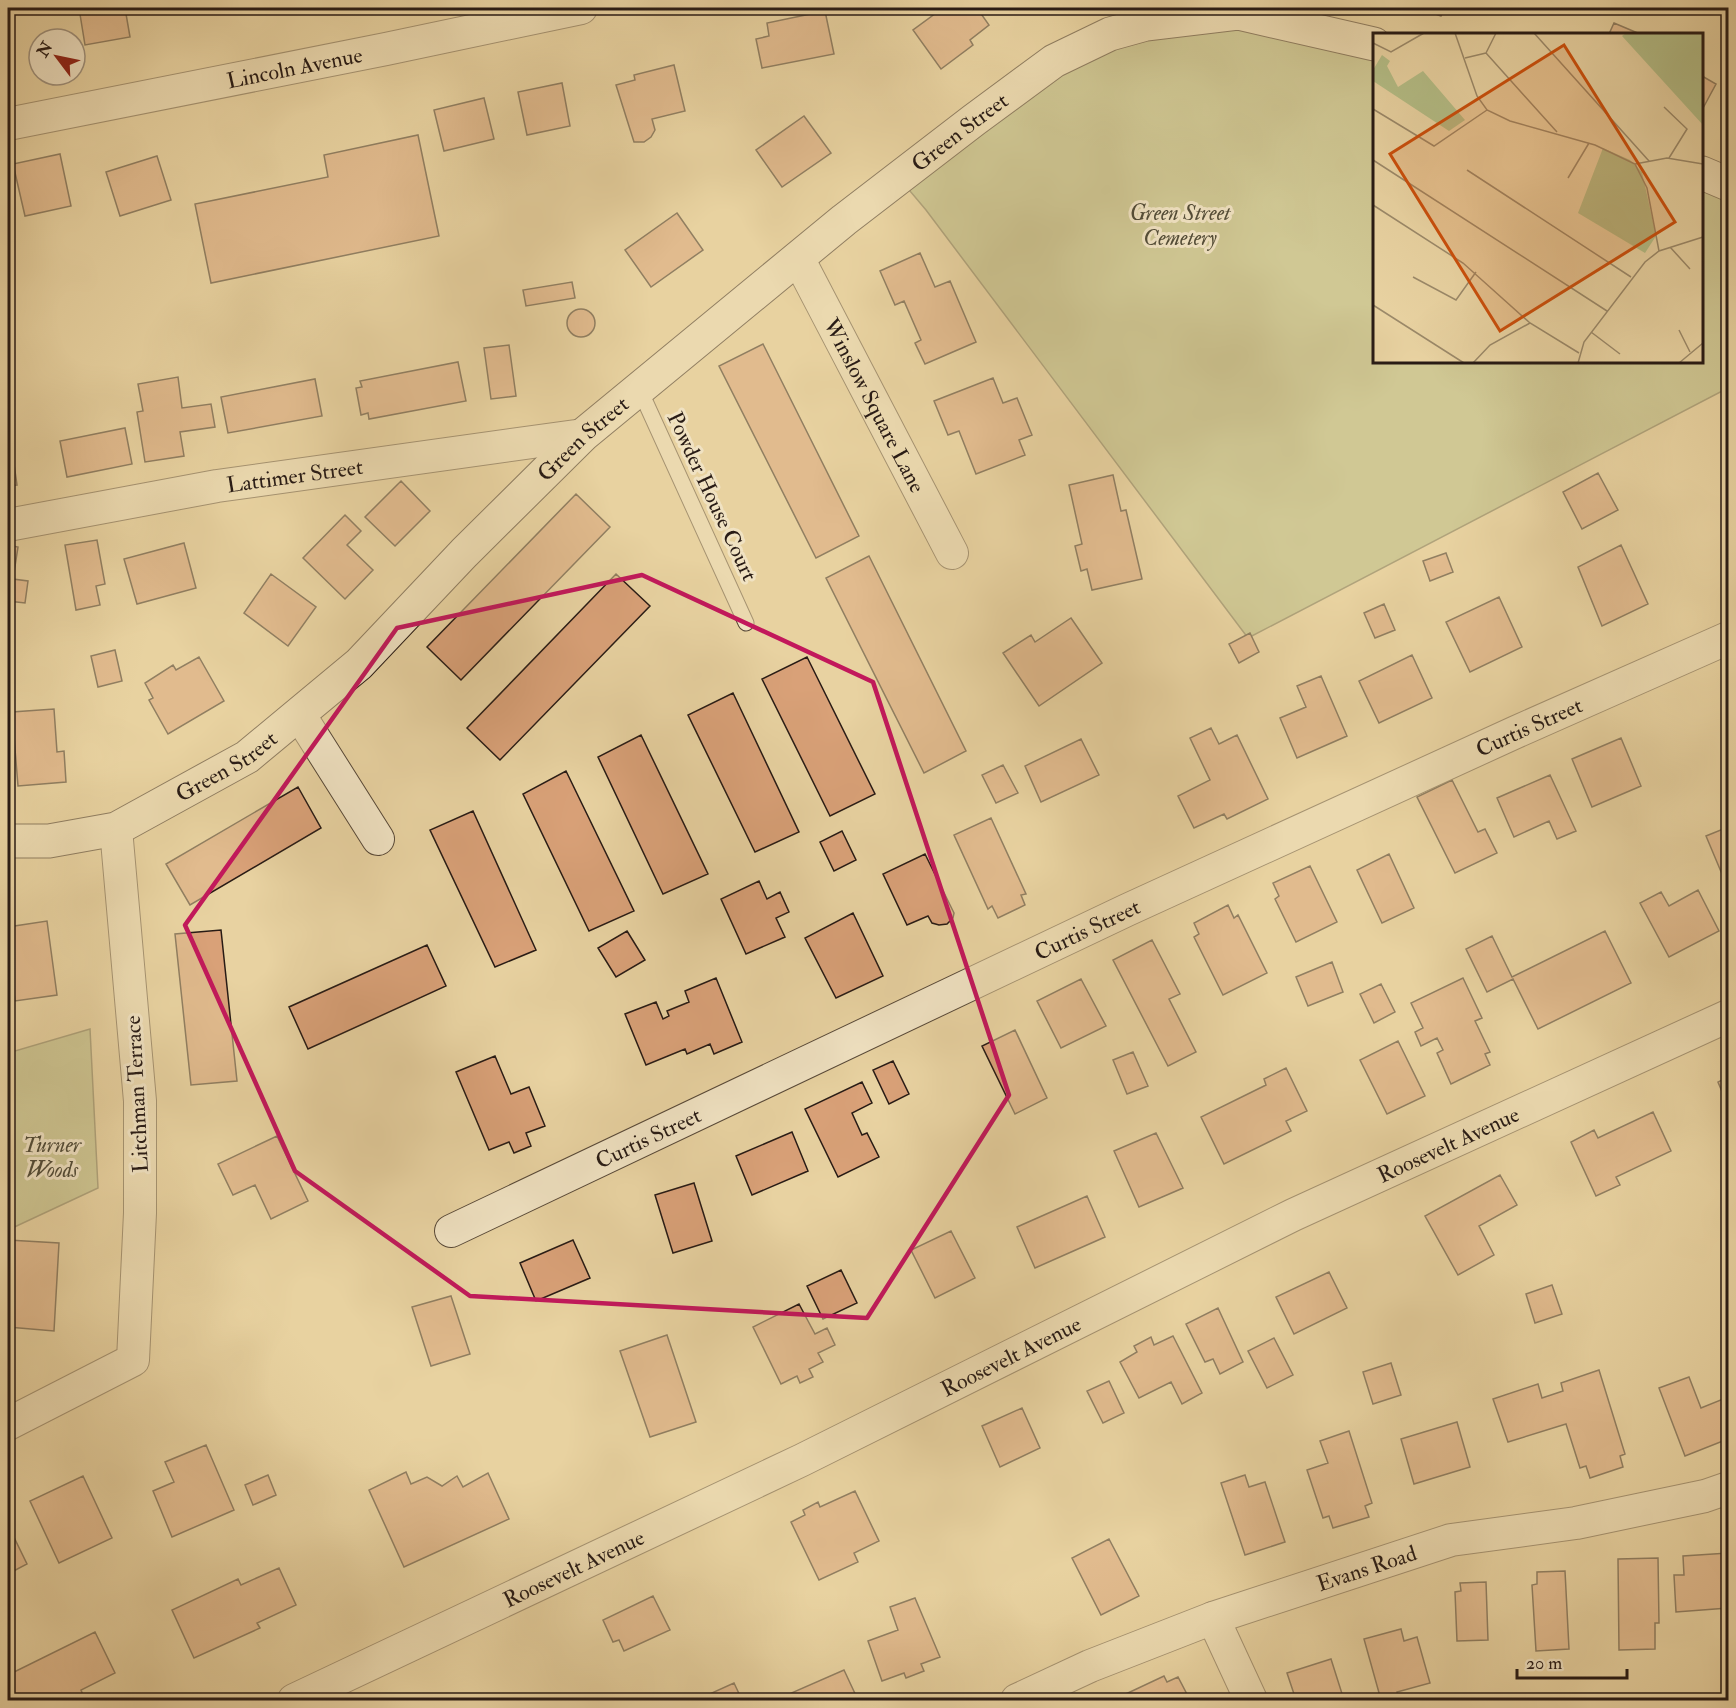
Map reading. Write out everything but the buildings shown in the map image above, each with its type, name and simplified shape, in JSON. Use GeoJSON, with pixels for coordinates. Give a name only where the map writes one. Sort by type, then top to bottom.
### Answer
{"type":"FeatureCollection","features":[{"type":"Feature","properties":{"kind":"main road","name":"Green Street"},"geometry":{"type":"LineString","coordinates":[[8,841],[49,841],[116,829],[247,757],[359,664],[464,553],[583,435],[917,163],[1054,61],[1149,16],[1238,13],[1373,44]]}},
{"type":"Feature","properties":{"kind":"main road"},"geometry":{"type":"LineString","coordinates":[[1703,174],[1728,184]]}},
{"type":"Feature","properties":{"kind":"street","name":"Lincoln Avenue"},"geometry":{"type":"LineString","coordinates":[[8,124],[581,8]]}},
{"type":"Feature","properties":{"kind":"street","name":"Winslow Square Lane"},"geometry":{"type":"LineString","coordinates":[[798,258],[952,553]]}},
{"type":"Feature","properties":{"kind":"street","name":"Lattimer Street"},"geometry":{"type":"LineString","coordinates":[[8,525],[217,486],[583,435]]}},
{"type":"Feature","properties":{"kind":"street","name":"Curtis Street"},"geometry":{"type":"LineString","coordinates":[[451,1231],[1127,910],[1515,732],[1728,638]]}},
{"type":"Feature","properties":{"kind":"street"},"geometry":{"type":"LineString","coordinates":[[299,714],[378,839]]}},
{"type":"Feature","properties":{"kind":"street","name":"Litchman Terrace"},"geometry":{"type":"LineString","coordinates":[[8,1424],[134,1360],[140,1213],[140,1101],[116,829]]}},
{"type":"Feature","properties":{"kind":"street","name":"Roosevelt Avenue"},"geometry":{"type":"LineString","coordinates":[[294,1701],[802,1460],[1293,1215],[1728,1016]]}},
{"type":"Feature","properties":{"kind":"street","name":"Evans Road"},"geometry":{"type":"LineString","coordinates":[[1017,1701],[1090,1666],[1213,1618],[1451,1540],[1576,1524],[1705,1496],[1728,1488]]}},
{"type":"Feature","properties":{"kind":"street"},"geometry":{"type":"LineString","coordinates":[[1213,1618],[1251,1701]]}},
{"type":"Feature","properties":{"kind":"lane","name":"Powder House Court"},"geometry":{"type":"LineString","coordinates":[[639,388],[746,623]]}},
{"type":"Feature","properties":{"kind":"highlighted area"},"geometry":{"type":"Polygon","coordinates":[[[642,575],[873,682],[1009,1095],[867,1318],[470,1296],[295,1171],[185,925],[397,628],[642,575]]]}},
{"type":"Feature","properties":{"kind":"green space","name":"Green Street Cemetery"},"geometry":{"type":"Polygon","coordinates":[[[1238,13],[1373,45],[1373,363],[1703,363],[1703,173],[1728,184],[1728,388],[1248,638],[926,210],[899,178],[1094,42],[1238,13]]]}},
{"type":"Feature","properties":{"kind":"green space","name":"Turner Woods"},"geometry":{"type":"Polygon","coordinates":[[[90,1029],[98,1188],[8,1230],[8,1053],[90,1029]]]}}]}
